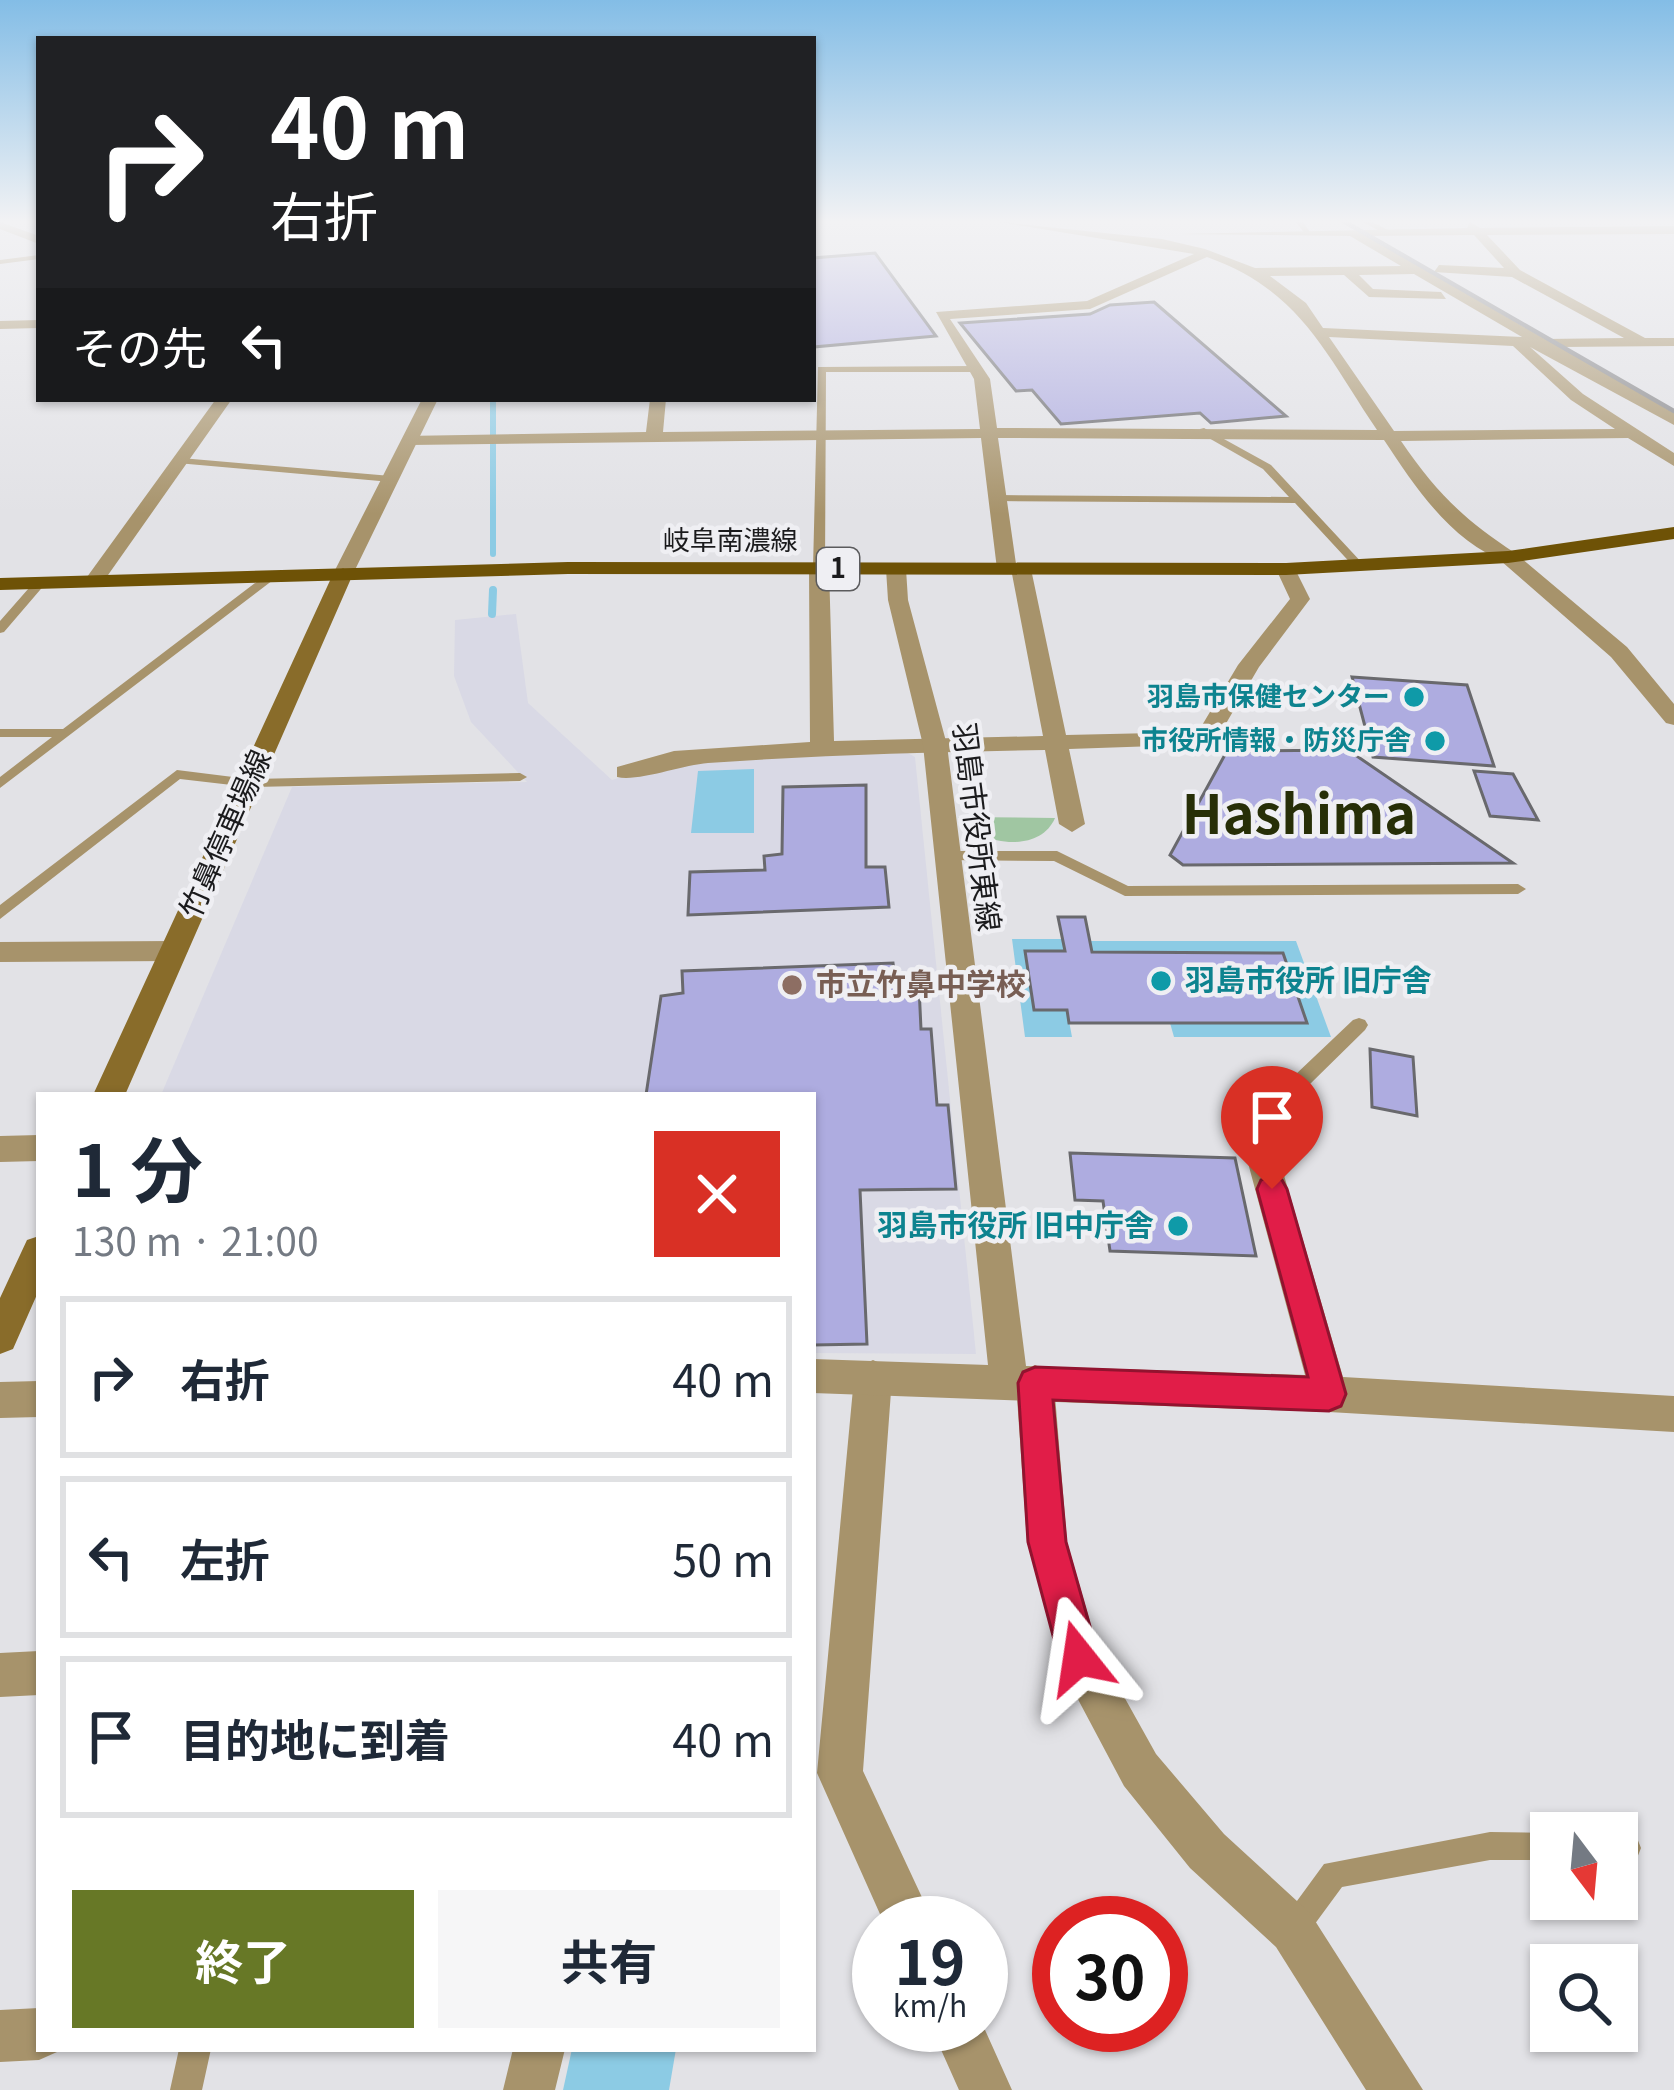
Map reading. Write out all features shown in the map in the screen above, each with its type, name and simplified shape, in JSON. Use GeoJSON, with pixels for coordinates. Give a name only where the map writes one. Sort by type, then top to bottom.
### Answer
{"type":"FeatureCollection","features":[{"type":"Feature","properties":{"kind":"main road","name":"岐阜南濃線"},"geometry":{"type":"LineString","coordinates":[[0,584],[819,568],[1360,567],[1508,557],[1674,533]]}},
{"type":"Feature","properties":{"kind":"main road","name":"竹鼻停車場線"},"geometry":{"type":"LineString","coordinates":[[110,1092],[343,574]]}},
{"type":"Feature","properties":{"kind":"main road"},"geometry":{"type":"LineString","coordinates":[[0,1337],[36,1258]]}},
{"type":"Feature","properties":{"kind":"street"},"geometry":{"type":"LineString","coordinates":[[943,320],[982,379],[997,498],[1058,744],[1072,824]]}},
{"type":"Feature","properties":{"kind":"street"},"geometry":{"type":"LineString","coordinates":[[1309,320],[1383,434],[1458,524],[1508,557],[1619,652],[1674,718]]}},
{"type":"Feature","properties":{"kind":"street"},"geometry":{"type":"LineString","coordinates":[[1500,320],[1674,423]]}},
{"type":"Feature","properties":{"kind":"street"},"geometry":{"type":"LineString","coordinates":[[1530,320],[1674,399]]}},
{"type":"Feature","properties":{"kind":"street"},"geometry":{"type":"LineString","coordinates":[[1600,320],[1674,359]]}},
{"type":"Feature","properties":{"kind":"street"},"geometry":{"type":"LineString","coordinates":[[0,325],[36,324]]}},
{"type":"Feature","properties":{"kind":"street"},"geometry":{"type":"LineString","coordinates":[[1316,332],[1540,343],[1674,342]]}},
{"type":"Feature","properties":{"kind":"street"},"geometry":{"type":"LineString","coordinates":[[1516,342],[1577,397],[1674,461]]}},
{"type":"Feature","properties":{"kind":"street"},"geometry":{"type":"LineString","coordinates":[[94,581],[222,402]]}},
{"type":"Feature","properties":{"kind":"street"},"geometry":{"type":"LineString","coordinates":[[343,574],[429,402]]}},
{"type":"Feature","properties":{"kind":"street"},"geometry":{"type":"LineString","coordinates":[[654,438],[658,402]]}},
{"type":"Feature","properties":{"kind":"street"},"geometry":{"type":"LineString","coordinates":[[410,440],[1204,431],[1494,438],[1630,434],[1674,423]]}},
{"type":"Feature","properties":{"kind":"street"},"geometry":{"type":"LineString","coordinates":[[819,568],[822,748]]}},
{"type":"Feature","properties":{"kind":"street","name":"羽島市役所東線"},"geometry":{"type":"LineString","coordinates":[[896,569],[898,600],[935,745],[1047,1542],[1079,1658],[1140,1770],[1207,1851],[1293,1930],[1397,2090]]}},
{"type":"Feature","properties":{"kind":"street"},"geometry":{"type":"LineString","coordinates":[[625,772],[674,758],[822,748],[1206,740],[1249,665],[1300,599],[1286,569]]}},
{"type":"Feature","properties":{"kind":"street"},"geometry":{"type":"LineString","coordinates":[[0,952],[174,951]]}},
{"type":"Feature","properties":{"kind":"street"},"geometry":{"type":"LineString","coordinates":[[0,1149],[36,1148]]}},
{"type":"Feature","properties":{"kind":"street"},"geometry":{"type":"LineString","coordinates":[[1261,1148],[1329,1394]]}},
{"type":"Feature","properties":{"kind":"street"},"geometry":{"type":"LineString","coordinates":[[816,1376],[1329,1394],[1674,1414]]}},
{"type":"Feature","properties":{"kind":"street"},"geometry":{"type":"LineString","coordinates":[[873,1378],[840,1773],[897,1896]]}},
{"type":"Feature","properties":{"kind":"street"},"geometry":{"type":"LineString","coordinates":[[0,1400],[36,1399]]}},
{"type":"Feature","properties":{"kind":"street"},"geometry":{"type":"LineString","coordinates":[[0,1675],[36,1673]]}},
{"type":"Feature","properties":{"kind":"street"},"geometry":{"type":"LineString","coordinates":[[0,2036],[36,2034]]}},
{"type":"Feature","properties":{"kind":"street"},"geometry":{"type":"LineString","coordinates":[[529,2090],[538,2052]]}},
{"type":"Feature","properties":{"kind":"street"},"geometry":{"type":"LineString","coordinates":[[968,2052],[986,2090]]}},
{"type":"Feature","properties":{"kind":"lane"},"geometry":{"type":"LineString","coordinates":[[819,568],[821,369],[975,369]]}},
{"type":"Feature","properties":{"kind":"lane"},"geometry":{"type":"LineString","coordinates":[[1204,431],[1267,467],[1360,567]]}},
{"type":"Feature","properties":{"kind":"lane"},"geometry":{"type":"LineString","coordinates":[[181,460],[391,478]]}},
{"type":"Feature","properties":{"kind":"lane"},"geometry":{"type":"LineString","coordinates":[[997,498],[1298,500]]}},
{"type":"Feature","properties":{"kind":"lane"},"geometry":{"type":"LineString","coordinates":[[0,784],[271,577]]}},
{"type":"Feature","properties":{"kind":"lane"},"geometry":{"type":"LineString","coordinates":[[0,629],[40,583]]}},
{"type":"Feature","properties":{"kind":"lane"},"geometry":{"type":"LineString","coordinates":[[0,733],[66,733]]}},
{"type":"Feature","properties":{"kind":"lane"},"geometry":{"type":"LineString","coordinates":[[0,913],[177,774],[250,782],[520,777]]}},
{"type":"Feature","properties":{"kind":"lane"},"geometry":{"type":"LineString","coordinates":[[1057,856],[1072,824]]}},
{"type":"Feature","properties":{"kind":"lane"},"geometry":{"type":"LineString","coordinates":[[947,856],[1057,856],[1124,891],[1518,890]]}},
{"type":"Feature","properties":{"kind":"lane"},"geometry":{"type":"LineString","coordinates":[[1261,1148],[1301,1080],[1359,1025]]}},
{"type":"Feature","properties":{"kind":"lane"},"geometry":{"type":"LineString","coordinates":[[1293,1930],[1334,1874],[1490,1846],[1530,1846]]}},
{"type":"Feature","properties":{"kind":"lane"},"geometry":{"type":"LineString","coordinates":[[186,2090],[194,2052]]}},
{"type":"Feature","properties":{"kind":"shaded area"},"geometry":{"type":"Polygon","coordinates":[[[516,614],[528,703],[612,780],[676,761],[906,752],[915,757],[976,1354],[816,1353],[816,1092],[162,1092],[292,787],[527,782],[471,722],[454,676],[455,620],[516,614]]]}},
{"type":"Feature","properties":{"kind":"green space"},"geometry":{"type":"Polygon","coordinates":[[[958,817],[1055,818],[1036,837],[1008,842],[979,834],[958,817]]]}},
{"type":"Feature","properties":{"kind":"water"},"geometry":{"type":"Polygon","coordinates":[[[754,769],[754,833],[691,833],[698,771],[754,769]]]}},
{"type":"Feature","properties":{"kind":"water"},"geometry":{"type":"Polygon","coordinates":[[[1012,939],[1062,939],[1064,951],[1026,952],[1034,1009],[1067,1010],[1072,1037],[1025,1037],[1012,939]]]}},
{"type":"Feature","properties":{"kind":"water"},"geometry":{"type":"Polygon","coordinates":[[[1090,941],[1296,941],[1331,1037],[1174,1037],[1170,1023],[1306,1022],[1283,953],[1093,952],[1090,941]]]}},
{"type":"Feature","properties":{"kind":"building"},"geometry":{"type":"Polygon","coordinates":[[[816,320],[924,320],[936,336],[816,347],[816,320]]]}},
{"type":"Feature","properties":{"kind":"building"},"geometry":{"type":"Polygon","coordinates":[[[1174,320],[1286,416],[1211,423],[1200,413],[1061,424],[1032,390],[1016,391],[960,323],[1174,320]]]}},
{"type":"Feature","properties":{"kind":"building"},"geometry":{"type":"Polygon","coordinates":[[[1352,677],[1467,685],[1494,766],[1373,757],[1352,677]]]}},
{"type":"Feature","properties":{"kind":"building"},"geometry":{"type":"Polygon","coordinates":[[[1348,750],[1513,863],[1183,865],[1170,855],[1227,751],[1348,750]]]}},
{"type":"Feature","properties":{"kind":"building"},"geometry":{"type":"Polygon","coordinates":[[[1474,771],[1513,774],[1538,820],[1490,816],[1474,771]]]}},
{"type":"Feature","properties":{"kind":"building"},"geometry":{"type":"Polygon","coordinates":[[[866,785],[866,867],[885,867],[889,907],[688,915],[690,872],[765,870],[764,856],[782,854],[783,787],[866,785]]]}},
{"type":"Feature","properties":{"kind":"building","name":"羽島市役所 旧庁舎"},"geometry":{"type":"Polygon","coordinates":[[[1058,917],[1085,917],[1092,952],[1283,953],[1307,1023],[1069,1023],[1067,1010],[1034,1010],[1025,951],[1065,951],[1058,917]]]}},
{"type":"Feature","properties":{"kind":"building"},"geometry":{"type":"Polygon","coordinates":[[[893,963],[896,987],[919,987],[921,1029],[931,1029],[937,1105],[948,1105],[956,1189],[860,1190],[867,1344],[816,1345],[816,1092],[646,1092],[661,996],[683,993],[682,971],[893,963]]]}},
{"type":"Feature","properties":{"kind":"building"},"geometry":{"type":"Polygon","coordinates":[[[1370,1049],[1413,1057],[1417,1116],[1372,1107],[1370,1049]]]}},
{"type":"Feature","properties":{"kind":"building","name":"羽島市役所 旧中庁舎"},"geometry":{"type":"Polygon","coordinates":[[[1070,1153],[1235,1158],[1256,1256],[1110,1251],[1103,1201],[1075,1200],[1070,1153]]]}},
{"type":"Feature","properties":{"kind":"waterway"},"geometry":{"type":"LineString","coordinates":[[493,402],[493,554]]}},
{"type":"Feature","properties":{"kind":"waterway"},"geometry":{"type":"LineString","coordinates":[[492,614],[493,590]]}},
{"type":"Feature","properties":{"kind":"waterway"},"geometry":{"type":"LineString","coordinates":[[616,2090],[623,2052]]}},
{"type":"Feature","properties":{"kind":"railway"},"geometry":{"type":"LineString","coordinates":[[1515,320],[1674,411]]}},
{"type":"Feature","properties":{"kind":"place","name":"羽島市保健センター"},"geometry":{"type":"Point","coordinates":[1414,697]}},
{"type":"Feature","properties":{"kind":"place","name":"市役所情報・防災庁舎"},"geometry":{"type":"Point","coordinates":[1435,741]}},
{"type":"Feature","properties":{"kind":"place","name":"羽島市役所 旧庁舎"},"geometry":{"type":"Point","coordinates":[1161,981]}},
{"type":"Feature","properties":{"kind":"place","name":"市立竹鼻中学校"},"geometry":{"type":"Point","coordinates":[792,985]}},
{"type":"Feature","properties":{"kind":"place","name":"羽島市役所 旧中庁舎"},"geometry":{"type":"Point","coordinates":[1178,1226]}},
{"type":"Feature","properties":{"kind":"district","name":"Hashima"},"geometry":{"type":"Point","coordinates":[1299,815]}},
{"type":"Feature","properties":{"kind":"route"},"geometry":{"type":"LineString","coordinates":[[1079,1658],[1047,1542],[1035,1383],[1329,1394],[1272,1189]]}}]}
